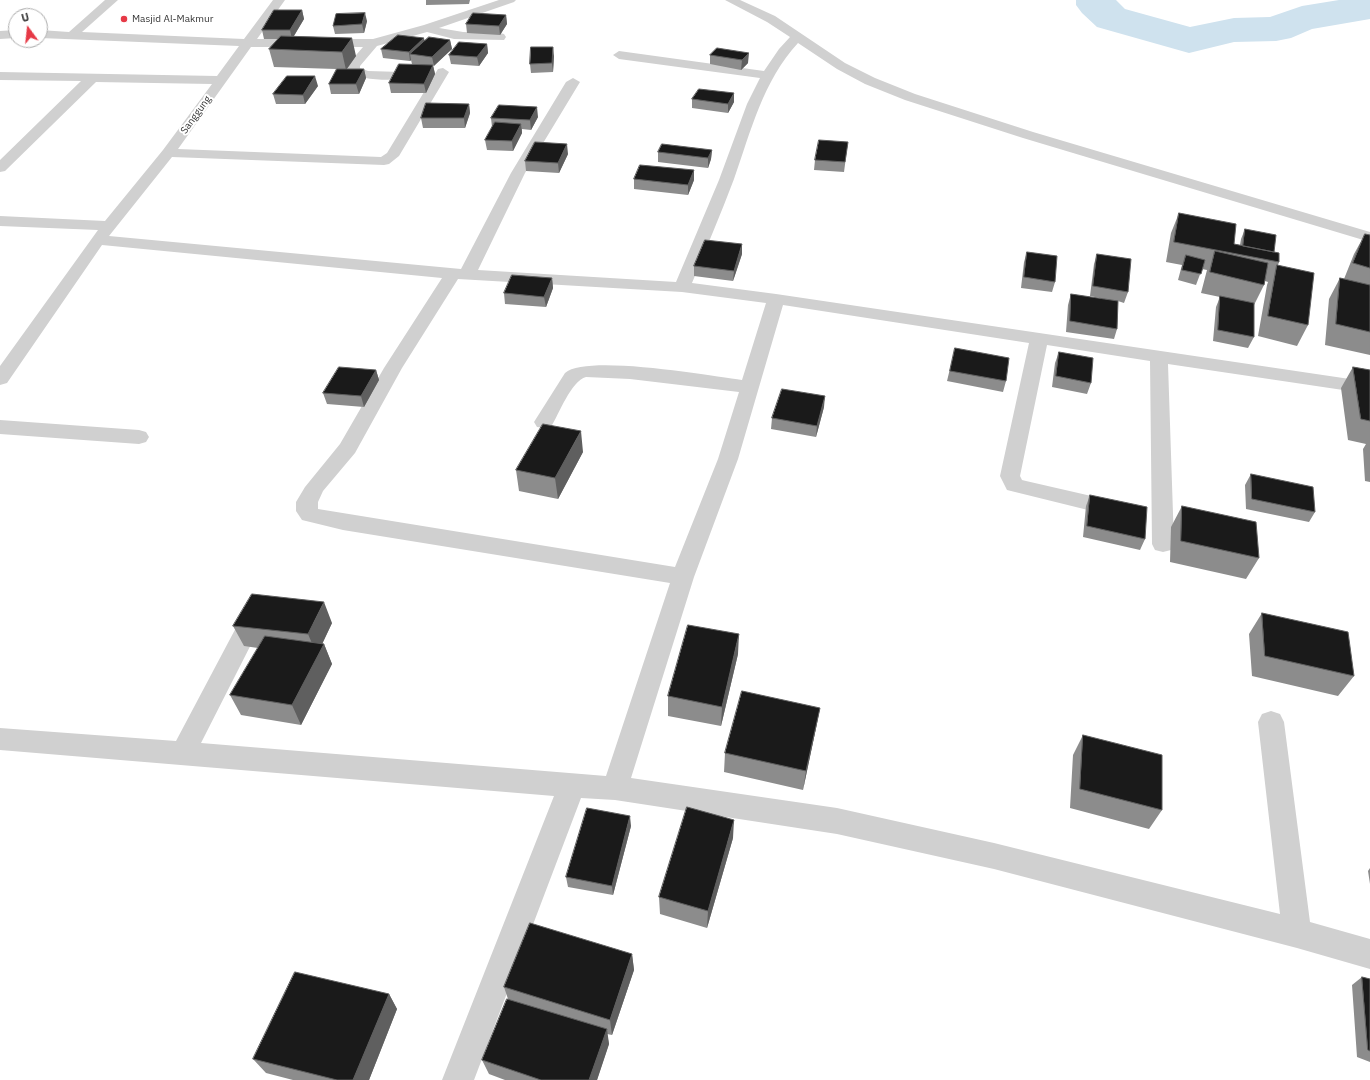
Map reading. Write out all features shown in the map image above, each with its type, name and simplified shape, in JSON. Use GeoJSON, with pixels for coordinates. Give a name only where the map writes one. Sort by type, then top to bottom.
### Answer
{"type":"FeatureCollection","features":[{"type":"Feature","properties":{"kind":"street"},"geometry":{"type":"LineString","coordinates":[[71,36],[112,0]]}},
{"type":"Feature","properties":{"kind":"street","name":"Sanggung"},"geometry":{"type":"LineString","coordinates":[[0,378],[8,354],[168,153],[279,0]]}},
{"type":"Feature","properties":{"kind":"street"},"geometry":{"type":"LineString","coordinates":[[48,35],[247,43],[373,43],[428,28],[510,0]]}},
{"type":"Feature","properties":{"kind":"street"},"geometry":{"type":"LineString","coordinates":[[731,0],[763,14],[796,37],[852,72],[883,87],[916,99],[1370,238]]}},
{"type":"Feature","properties":{"kind":"street"},"geometry":{"type":"LineString","coordinates":[[428,28],[439,33],[450,35],[500,37]]}},
{"type":"Feature","properties":{"kind":"street"},"geometry":{"type":"LineString","coordinates":[[682,287],[720,196],[765,75],[782,52],[796,37]]}},
{"type":"Feature","properties":{"kind":"street"},"geometry":{"type":"LineString","coordinates":[[373,43],[354,65],[353,70],[367,75],[397,75]]}},
{"type":"Feature","properties":{"kind":"street"},"geometry":{"type":"LineString","coordinates":[[619,55],[765,75]]}},
{"type":"Feature","properties":{"kind":"street"},"geometry":{"type":"LineString","coordinates":[[168,153],[384,161],[392,156],[443,72]]}},
{"type":"Feature","properties":{"kind":"street"},"geometry":{"type":"LineString","coordinates":[[0,76],[222,80]]}},
{"type":"Feature","properties":{"kind":"street"},"geometry":{"type":"LineString","coordinates":[[0,168],[92,78]]}},
{"type":"Feature","properties":{"kind":"street"},"geometry":{"type":"LineString","coordinates":[[573,82],[518,173],[460,274],[393,368],[348,448],[315,487],[307,502],[307,511],[310,515],[343,522],[683,577]]}},
{"type":"Feature","properties":{"kind":"street"},"geometry":{"type":"LineString","coordinates":[[0,221],[110,226]]}},
{"type":"Feature","properties":{"kind":"street"},"geometry":{"type":"LineString","coordinates":[[98,240],[460,274],[682,287],[776,299],[1038,340],[1370,388]]}},
{"type":"Feature","properties":{"kind":"street"},"geometry":{"type":"LineString","coordinates":[[615,788],[683,577],[728,459],[748,387],[776,299]]}},
{"type":"Feature","properties":{"kind":"street"},"geometry":{"type":"LineString","coordinates":[[1038,340],[1010,476],[1014,485],[1092,503]]}},
{"type":"Feature","properties":{"kind":"street"},"geometry":{"type":"LineString","coordinates":[[1159,358],[1163,544]]}},
{"type":"Feature","properties":{"kind":"street"},"geometry":{"type":"LineString","coordinates":[[544,422],[570,378],[576,373],[585,371],[635,374],[748,387]]}},
{"type":"Feature","properties":{"kind":"street"},"geometry":{"type":"LineString","coordinates":[[0,427],[139,437]]}},
{"type":"Feature","properties":{"kind":"street"},"geometry":{"type":"LineString","coordinates":[[183,753],[256,611]]}},
{"type":"Feature","properties":{"kind":"street"},"geometry":{"type":"LineString","coordinates":[[1271,722],[1297,933]]}},
{"type":"Feature","properties":{"kind":"street"},"geometry":{"type":"LineString","coordinates":[[0,739],[572,786],[615,788],[844,822],[994,856],[1297,933],[1370,954]]}},
{"type":"Feature","properties":{"kind":"street"},"geometry":{"type":"LineString","coordinates":[[458,1080],[572,786]]}},
{"type":"Feature","properties":{"kind":"building"},"geometry":{"type":"Polygon","coordinates":[[[274,10],[302,10],[290,30],[262,30],[274,10]]]}},
{"type":"Feature","properties":{"kind":"building"},"geometry":{"type":"Polygon","coordinates":[[[365,13],[362,24],[333,26],[336,14],[365,13]]]}},
{"type":"Feature","properties":{"kind":"building"},"geometry":{"type":"Polygon","coordinates":[[[473,13],[506,15],[499,26],[466,24],[473,13]]]}},
{"type":"Feature","properties":{"kind":"building"},"geometry":{"type":"Polygon","coordinates":[[[398,35],[424,38],[409,52],[381,49],[398,35]]]}},
{"type":"Feature","properties":{"kind":"building"},"geometry":{"type":"Polygon","coordinates":[[[281,36],[352,38],[342,52],[269,49],[281,36]]]}},
{"type":"Feature","properties":{"kind":"building"},"geometry":{"type":"Polygon","coordinates":[[[429,37],[450,40],[432,57],[410,54],[429,37]]]}},
{"type":"Feature","properties":{"kind":"building"},"geometry":{"type":"Polygon","coordinates":[[[459,42],[487,44],[477,57],[449,55],[459,42]]]}},
{"type":"Feature","properties":{"kind":"building"},"geometry":{"type":"Polygon","coordinates":[[[531,47],[553,47],[552,63],[530,64],[531,47]]]}},
{"type":"Feature","properties":{"kind":"building"},"geometry":{"type":"Polygon","coordinates":[[[717,48],[749,53],[742,60],[710,55],[717,48]]]}},
{"type":"Feature","properties":{"kind":"building"},"geometry":{"type":"Polygon","coordinates":[[[399,64],[433,65],[424,84],[389,83],[399,64]]]}},
{"type":"Feature","properties":{"kind":"building"},"geometry":{"type":"Polygon","coordinates":[[[337,69],[364,69],[356,84],[329,84],[337,69]]]}},
{"type":"Feature","properties":{"kind":"building"},"geometry":{"type":"Polygon","coordinates":[[[287,76],[315,76],[303,95],[273,94],[287,76]]]}},
{"type":"Feature","properties":{"kind":"building"},"geometry":{"type":"Polygon","coordinates":[[[699,89],[734,93],[728,104],[692,99],[699,89]]]}},
{"type":"Feature","properties":{"kind":"building"},"geometry":{"type":"Polygon","coordinates":[[[426,103],[469,104],[464,118],[421,118],[426,103]]]}},
{"type":"Feature","properties":{"kind":"building"},"geometry":{"type":"Polygon","coordinates":[[[499,105],[537,107],[530,120],[491,118],[499,105]]]}},
{"type":"Feature","properties":{"kind":"building"},"geometry":{"type":"Polygon","coordinates":[[[495,122],[521,124],[512,141],[485,140],[495,122]]]}},
{"type":"Feature","properties":{"kind":"building"},"geometry":{"type":"Polygon","coordinates":[[[819,140],[848,142],[845,162],[815,160],[819,140]]]}},
{"type":"Feature","properties":{"kind":"building"},"geometry":{"type":"Polygon","coordinates":[[[535,142],[567,144],[558,163],[525,161],[535,142]]]}},
{"type":"Feature","properties":{"kind":"building"},"geometry":{"type":"Polygon","coordinates":[[[662,144],[712,150],[708,158],[658,152],[662,144]]]}},
{"type":"Feature","properties":{"kind":"building"},"geometry":{"type":"Polygon","coordinates":[[[640,165],[694,170],[688,185],[634,179],[640,165]]]}},
{"type":"Feature","properties":{"kind":"building"},"geometry":{"type":"Polygon","coordinates":[[[1179,213],[1236,224],[1234,244],[1279,253],[1279,262],[1174,242],[1179,213]]]}},
{"type":"Feature","properties":{"kind":"building"},"geometry":{"type":"Polygon","coordinates":[[[1245,229],[1276,235],[1274,252],[1243,246],[1245,229]]]}},
{"type":"Feature","properties":{"kind":"building"},"geometry":{"type":"Polygon","coordinates":[[[1365,234],[1370,235],[1370,268],[1353,263],[1365,234]]]}},
{"type":"Feature","properties":{"kind":"building"},"geometry":{"type":"Polygon","coordinates":[[[705,240],[742,244],[734,271],[694,266],[705,240]]]}},
{"type":"Feature","properties":{"kind":"building"},"geometry":{"type":"Polygon","coordinates":[[[1215,251],[1268,263],[1264,285],[1210,272],[1215,251]]]}},
{"type":"Feature","properties":{"kind":"building"},"geometry":{"type":"Polygon","coordinates":[[[1027,252],[1057,256],[1055,282],[1024,277],[1027,252]]]}},
{"type":"Feature","properties":{"kind":"building"},"geometry":{"type":"Polygon","coordinates":[[[1097,254],[1131,259],[1128,292],[1093,286],[1097,254]]]}},
{"type":"Feature","properties":{"kind":"building"},"geometry":{"type":"Polygon","coordinates":[[[1186,255],[1205,260],[1201,274],[1182,270],[1186,255]]]}},
{"type":"Feature","properties":{"kind":"building"},"geometry":{"type":"Polygon","coordinates":[[[1277,265],[1314,273],[1308,325],[1268,316],[1277,265]]]}},
{"type":"Feature","properties":{"kind":"building"},"geometry":{"type":"Polygon","coordinates":[[[512,275],[552,278],[544,297],[504,293],[512,275]]]}},
{"type":"Feature","properties":{"kind":"building"},"geometry":{"type":"Polygon","coordinates":[[[1340,278],[1370,285],[1370,332],[1336,324],[1340,278]]]}},
{"type":"Feature","properties":{"kind":"building"},"geometry":{"type":"Polygon","coordinates":[[[1071,294],[1118,301],[1117,329],[1070,321],[1071,294]]]}},
{"type":"Feature","properties":{"kind":"building"},"geometry":{"type":"Polygon","coordinates":[[[1220,296],[1254,303],[1254,337],[1218,330],[1220,296]]]}},
{"type":"Feature","properties":{"kind":"building"},"geometry":{"type":"Polygon","coordinates":[[[955,348],[1009,358],[1006,381],[950,371],[955,348]]]}},
{"type":"Feature","properties":{"kind":"building"},"geometry":{"type":"Polygon","coordinates":[[[1059,352],[1093,358],[1091,383],[1056,376],[1059,352]]]}},
{"type":"Feature","properties":{"kind":"building"},"geometry":{"type":"Polygon","coordinates":[[[339,367],[376,370],[361,396],[323,393],[339,367]]]}},
{"type":"Feature","properties":{"kind":"building"},"geometry":{"type":"Polygon","coordinates":[[[1353,367],[1370,370],[1370,421],[1361,419],[1353,367]]]}},
{"type":"Feature","properties":{"kind":"building"},"geometry":{"type":"Polygon","coordinates":[[[782,389],[825,396],[817,426],[772,418],[782,389]]]}},
{"type":"Feature","properties":{"kind":"building"},"geometry":{"type":"Polygon","coordinates":[[[543,424],[581,431],[555,478],[516,470],[543,424]]]}},
{"type":"Feature","properties":{"kind":"building"},"geometry":{"type":"Polygon","coordinates":[[[1251,474],[1313,487],[1315,512],[1252,499],[1251,474]]]}},
{"type":"Feature","properties":{"kind":"building"},"geometry":{"type":"Polygon","coordinates":[[[1090,495],[1147,507],[1145,539],[1087,526],[1090,495]]]}},
{"type":"Feature","properties":{"kind":"building"},"geometry":{"type":"Polygon","coordinates":[[[1182,506],[1256,522],[1259,558],[1181,541],[1182,506]]]}},
{"type":"Feature","properties":{"kind":"building"},"geometry":{"type":"Polygon","coordinates":[[[252,594],[324,602],[308,634],[233,626],[252,594]]]}},
{"type":"Feature","properties":{"kind":"building"},"geometry":{"type":"Polygon","coordinates":[[[1262,613],[1348,632],[1354,676],[1265,656],[1262,613]]]}},
{"type":"Feature","properties":{"kind":"building"},"geometry":{"type":"Polygon","coordinates":[[[688,625],[739,634],[722,707],[668,696],[688,625]]]}},
{"type":"Feature","properties":{"kind":"building"},"geometry":{"type":"Polygon","coordinates":[[[265,636],[324,644],[292,705],[230,695],[265,636]]]}},
{"type":"Feature","properties":{"kind":"building"},"geometry":{"type":"Polygon","coordinates":[[[742,691],[820,708],[806,771],[725,753],[742,691]]]}},
{"type":"Feature","properties":{"kind":"building"},"geometry":{"type":"Polygon","coordinates":[[[1083,735],[1162,755],[1162,810],[1080,789],[1083,735]]]}},
{"type":"Feature","properties":{"kind":"building"},"geometry":{"type":"Polygon","coordinates":[[[687,807],[734,820],[708,911],[659,897],[687,807]]]}},
{"type":"Feature","properties":{"kind":"building"},"geometry":{"type":"Polygon","coordinates":[[[587,808],[630,816],[612,886],[566,877],[587,808]]]}},
{"type":"Feature","properties":{"kind":"building"},"geometry":{"type":"Polygon","coordinates":[[[530,923],[632,954],[610,1020],[504,987],[530,923]]]}},
{"type":"Feature","properties":{"kind":"building"},"geometry":{"type":"Polygon","coordinates":[[[295,972],[389,994],[353,1080],[337,1080],[253,1059],[295,972]]]}},
{"type":"Feature","properties":{"kind":"building"},"geometry":{"type":"Polygon","coordinates":[[[1362,977],[1370,979],[1370,1051],[1368,1050],[1362,977]]]}},
{"type":"Feature","properties":{"kind":"building"},"geometry":{"type":"Polygon","coordinates":[[[507,999],[607,1029],[589,1080],[541,1080],[482,1060],[507,999]]]}},
{"type":"Feature","properties":{"kind":"waterway"},"geometry":{"type":"LineString","coordinates":[[1096,0],[1096,5],[1111,18],[1189,40],[1234,30],[1276,29],[1302,18],[1370,7]]}},
{"type":"Feature","properties":{"kind":"place","name":"Masjid Al-Makmur"},"geometry":{"type":"Point","coordinates":[124,19]}}]}
